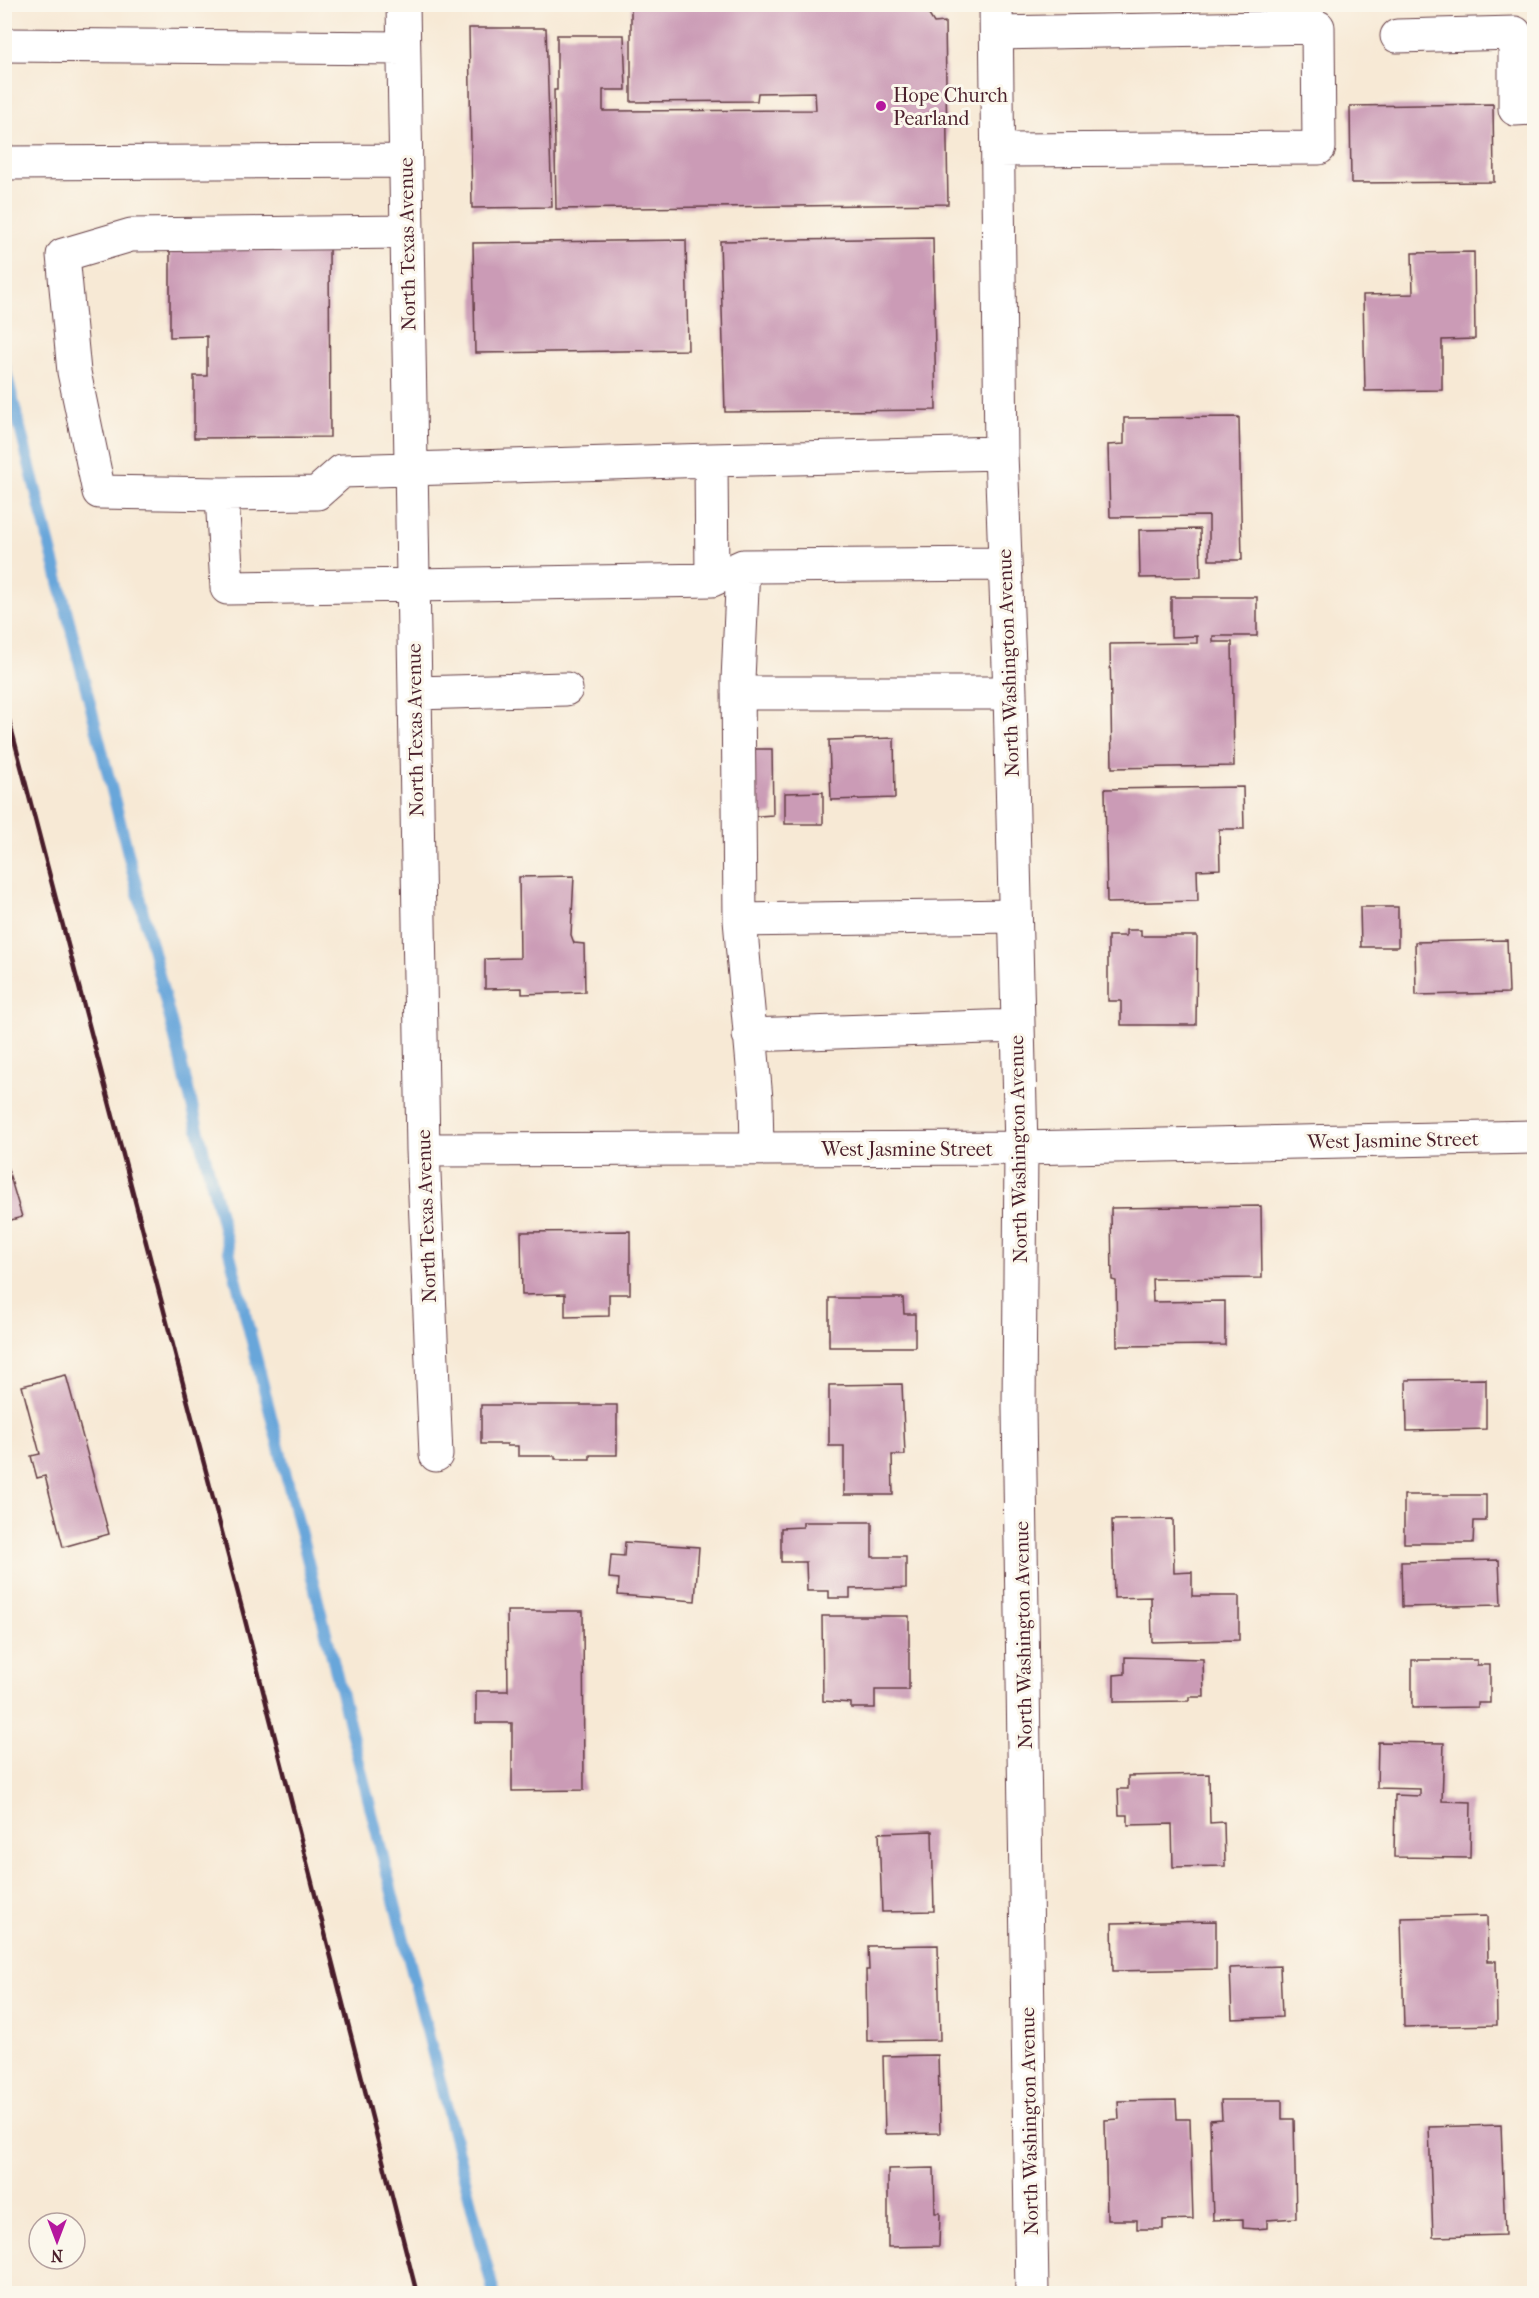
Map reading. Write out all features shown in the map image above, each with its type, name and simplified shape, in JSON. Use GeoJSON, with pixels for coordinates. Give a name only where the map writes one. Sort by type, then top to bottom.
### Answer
{"type":"FeatureCollection","features":[{"type":"Feature","properties":{"kind":"street","name":"North Texas Avenue"},"geometry":{"type":"LineString","coordinates":[[403,4],[423,1150],[436,1455]]}},
{"type":"Feature","properties":{"kind":"street"},"geometry":{"type":"LineString","coordinates":[[997,19],[1318,27],[1319,148],[998,150]]}},
{"type":"Feature","properties":{"kind":"street","name":"North Washington Avenue"},"geometry":{"type":"LineString","coordinates":[[997,19],[1001,453],[1010,693],[1021,1148],[1020,1408],[1032,2294]]}},
{"type":"Feature","properties":{"kind":"street"},"geometry":{"type":"LineString","coordinates":[[1397,36],[1515,33],[1515,108],[1534,108]]}},
{"type":"Feature","properties":{"kind":"street"},"geometry":{"type":"LineString","coordinates":[[4,45],[403,48]]}},
{"type":"Feature","properties":{"kind":"street"},"geometry":{"type":"LineString","coordinates":[[4,163],[405,161]]}},
{"type":"Feature","properties":{"kind":"street"},"geometry":{"type":"LineString","coordinates":[[406,232],[131,235],[63,255],[74,372],[99,492],[222,495],[317,493],[342,471],[411,468],[1001,453]]}},
{"type":"Feature","properties":{"kind":"street"},"geometry":{"type":"LineString","coordinates":[[711,460],[712,580]]}},
{"type":"Feature","properties":{"kind":"street"},"geometry":{"type":"LineString","coordinates":[[222,495],[227,588],[712,580],[743,566],[1005,564]]}},
{"type":"Feature","properties":{"kind":"street"},"geometry":{"type":"LineString","coordinates":[[743,566],[738,693],[740,920],[756,1099],[757,1149]]}},
{"type":"Feature","properties":{"kind":"street"},"geometry":{"type":"LineString","coordinates":[[415,693],[566,689]]}},
{"type":"Feature","properties":{"kind":"street"},"geometry":{"type":"LineString","coordinates":[[738,693],[1010,693]]}},
{"type":"Feature","properties":{"kind":"street"},"geometry":{"type":"LineString","coordinates":[[740,920],[1014,916]]}},
{"type":"Feature","properties":{"kind":"street"},"geometry":{"type":"LineString","coordinates":[[749,1035],[1017,1026]]}},
{"type":"Feature","properties":{"kind":"street","name":"West Jasmine Street"},"geometry":{"type":"LineString","coordinates":[[423,1150],[1021,1148],[1534,1137]]}},
{"type":"Feature","properties":{"kind":"building","name":"Hope Church Pearland"},"geometry":{"type":"Polygon","coordinates":[[[631,4],[922,4],[934,23],[945,22],[948,204],[556,209],[554,90],[557,90],[557,35],[624,35],[626,90],[603,90],[603,111],[816,110],[815,92],[758,93],[757,101],[631,102],[631,4]]]}},
{"type":"Feature","properties":{"kind":"building"},"geometry":{"type":"Polygon","coordinates":[[[469,28],[546,28],[552,207],[472,208],[469,28]]]}},
{"type":"Feature","properties":{"kind":"building"},"geometry":{"type":"Polygon","coordinates":[[[1493,104],[1494,182],[1351,183],[1350,106],[1493,104]]]}},
{"type":"Feature","properties":{"kind":"building"},"geometry":{"type":"Polygon","coordinates":[[[933,238],[936,410],[725,412],[720,241],[933,238]]]}},
{"type":"Feature","properties":{"kind":"building"},"geometry":{"type":"Polygon","coordinates":[[[686,240],[688,350],[475,353],[473,243],[686,240]]]}},
{"type":"Feature","properties":{"kind":"building"},"geometry":{"type":"Polygon","coordinates":[[[329,244],[330,437],[194,438],[194,376],[207,376],[207,336],[170,337],[170,245],[329,244]]]}},
{"type":"Feature","properties":{"kind":"building"},"geometry":{"type":"Polygon","coordinates":[[[1474,252],[1475,339],[1442,340],[1442,390],[1365,391],[1363,295],[1413,294],[1412,253],[1474,252]]]}},
{"type":"Feature","properties":{"kind":"building"},"geometry":{"type":"Polygon","coordinates":[[[1239,417],[1242,560],[1209,560],[1209,516],[1110,517],[1108,445],[1124,444],[1124,418],[1239,417]]]}},
{"type":"Feature","properties":{"kind":"building"},"geometry":{"type":"Polygon","coordinates":[[[1200,529],[1201,577],[1140,578],[1139,530],[1200,529]]]}},
{"type":"Feature","properties":{"kind":"building"},"geometry":{"type":"Polygon","coordinates":[[[1171,597],[1257,597],[1257,636],[1213,636],[1213,642],[1232,642],[1234,766],[1112,768],[1110,644],[1197,643],[1197,636],[1171,637],[1171,597]]]}},
{"type":"Feature","properties":{"kind":"building"},"geometry":{"type":"Polygon","coordinates":[[[894,738],[895,798],[831,800],[829,740],[894,738]]]}},
{"type":"Feature","properties":{"kind":"building"},"geometry":{"type":"Polygon","coordinates":[[[742,749],[772,749],[773,815],[745,817],[742,749]]]}},
{"type":"Feature","properties":{"kind":"building"},"geometry":{"type":"Polygon","coordinates":[[[1243,787],[1244,829],[1219,829],[1220,869],[1197,870],[1198,901],[1107,903],[1105,789],[1243,787]]]}},
{"type":"Feature","properties":{"kind":"building"},"geometry":{"type":"Polygon","coordinates":[[[823,792],[823,824],[785,824],[785,793],[823,792]]]}},
{"type":"Feature","properties":{"kind":"building"},"geometry":{"type":"Polygon","coordinates":[[[574,876],[571,935],[574,943],[584,944],[585,992],[522,994],[522,988],[485,989],[485,959],[520,958],[519,877],[574,876]]]}},
{"type":"Feature","properties":{"kind":"building"},"geometry":{"type":"Polygon","coordinates":[[[1360,907],[1398,907],[1398,947],[1361,947],[1360,907]]]}},
{"type":"Feature","properties":{"kind":"building"},"geometry":{"type":"Polygon","coordinates":[[[1126,930],[1141,930],[1141,936],[1197,936],[1196,1025],[1121,1025],[1121,1001],[1108,1001],[1108,936],[1126,936],[1126,930]]]}},
{"type":"Feature","properties":{"kind":"building"},"geometry":{"type":"Polygon","coordinates":[[[1507,940],[1509,993],[1416,995],[1415,942],[1507,940]]]}},
{"type":"Feature","properties":{"kind":"building"},"geometry":{"type":"Polygon","coordinates":[[[4,1156],[22,1217],[4,1222],[4,1156]]]}},
{"type":"Feature","properties":{"kind":"building"},"geometry":{"type":"Polygon","coordinates":[[[1261,1206],[1262,1278],[1152,1279],[1153,1302],[1225,1301],[1225,1345],[1117,1346],[1116,1281],[1112,1280],[1111,1208],[1261,1206]]]}},
{"type":"Feature","properties":{"kind":"building"},"geometry":{"type":"Polygon","coordinates":[[[630,1231],[630,1294],[609,1294],[609,1316],[565,1317],[565,1294],[522,1295],[521,1232],[630,1231]]]}},
{"type":"Feature","properties":{"kind":"building"},"geometry":{"type":"Polygon","coordinates":[[[829,1298],[903,1298],[904,1314],[915,1314],[915,1347],[829,1347],[829,1298]]]}},
{"type":"Feature","properties":{"kind":"building"},"geometry":{"type":"Polygon","coordinates":[[[66,1375],[109,1534],[63,1547],[45,1476],[37,1478],[31,1456],[40,1454],[22,1386],[66,1375]]]}},
{"type":"Feature","properties":{"kind":"building"},"geometry":{"type":"Polygon","coordinates":[[[1486,1379],[1486,1429],[1407,1431],[1406,1380],[1486,1379]]]}},
{"type":"Feature","properties":{"kind":"building"},"geometry":{"type":"Polygon","coordinates":[[[902,1384],[905,1455],[892,1455],[893,1495],[844,1495],[844,1446],[829,1446],[829,1385],[902,1384]]]}},
{"type":"Feature","properties":{"kind":"building"},"geometry":{"type":"Polygon","coordinates":[[[481,1405],[617,1405],[617,1455],[590,1455],[590,1459],[555,1459],[555,1456],[518,1456],[518,1446],[481,1444],[481,1405]]]}},
{"type":"Feature","properties":{"kind":"building"},"geometry":{"type":"Polygon","coordinates":[[[1404,1495],[1486,1495],[1486,1521],[1474,1521],[1473,1543],[1404,1543],[1404,1495]]]}},
{"type":"Feature","properties":{"kind":"building"},"geometry":{"type":"Polygon","coordinates":[[[1173,1519],[1174,1573],[1192,1572],[1192,1596],[1239,1596],[1239,1640],[1152,1642],[1151,1597],[1114,1598],[1112,1520],[1173,1519]]]}},
{"type":"Feature","properties":{"kind":"building"},"geometry":{"type":"Polygon","coordinates":[[[803,1522],[872,1522],[872,1557],[906,1557],[906,1588],[850,1589],[850,1598],[829,1598],[829,1591],[807,1591],[806,1562],[781,1562],[781,1528],[803,1527],[803,1522]]]}},
{"type":"Feature","properties":{"kind":"building"},"geometry":{"type":"Polygon","coordinates":[[[625,1542],[699,1547],[695,1601],[618,1595],[619,1579],[609,1578],[611,1555],[624,1556],[625,1542]]]}},
{"type":"Feature","properties":{"kind":"building"},"geometry":{"type":"Polygon","coordinates":[[[1499,1560],[1501,1605],[1402,1607],[1401,1562],[1499,1560]]]}},
{"type":"Feature","properties":{"kind":"building"},"geometry":{"type":"Polygon","coordinates":[[[507,1611],[583,1611],[584,1790],[512,1791],[512,1723],[476,1723],[476,1691],[508,1691],[507,1611]]]}},
{"type":"Feature","properties":{"kind":"building"},"geometry":{"type":"Polygon","coordinates":[[[822,1616],[909,1616],[909,1690],[875,1690],[875,1708],[851,1708],[851,1703],[823,1701],[822,1616]]]}},
{"type":"Feature","properties":{"kind":"building"},"geometry":{"type":"Polygon","coordinates":[[[1125,1657],[1203,1659],[1204,1697],[1189,1697],[1189,1701],[1114,1702],[1114,1675],[1125,1674],[1125,1657]]]}},
{"type":"Feature","properties":{"kind":"building"},"geometry":{"type":"Polygon","coordinates":[[[1412,1660],[1477,1660],[1477,1665],[1490,1665],[1490,1703],[1478,1703],[1478,1707],[1412,1708],[1412,1660]]]}},
{"type":"Feature","properties":{"kind":"building"},"geometry":{"type":"Polygon","coordinates":[[[1378,1742],[1444,1743],[1442,1801],[1471,1802],[1470,1858],[1394,1857],[1395,1795],[1420,1796],[1420,1789],[1377,1788],[1378,1742]]]}},
{"type":"Feature","properties":{"kind":"building"},"geometry":{"type":"Polygon","coordinates":[[[1209,1774],[1210,1823],[1224,1822],[1225,1866],[1173,1867],[1172,1824],[1128,1825],[1128,1815],[1119,1815],[1118,1789],[1128,1789],[1128,1776],[1209,1774]]]}},
{"type":"Feature","properties":{"kind":"building"},"geometry":{"type":"Polygon","coordinates":[[[932,1831],[934,1911],[882,1912],[879,1833],[932,1831]]]}},
{"type":"Feature","properties":{"kind":"building"},"geometry":{"type":"Polygon","coordinates":[[[1487,1916],[1488,1961],[1496,1961],[1497,2025],[1404,2027],[1401,1918],[1487,1916]]]}},
{"type":"Feature","properties":{"kind":"building"},"geometry":{"type":"Polygon","coordinates":[[[1216,1921],[1216,1969],[1113,1971],[1112,1923],[1216,1921]]]}},
{"type":"Feature","properties":{"kind":"building"},"geometry":{"type":"Polygon","coordinates":[[[938,1945],[940,2040],[867,2041],[868,1946],[938,1945]]]}},
{"type":"Feature","properties":{"kind":"building"},"geometry":{"type":"Polygon","coordinates":[[[1280,1966],[1282,2017],[1232,2019],[1230,1968],[1280,1966]]]}},
{"type":"Feature","properties":{"kind":"building"},"geometry":{"type":"Polygon","coordinates":[[[938,2055],[940,2133],[885,2134],[883,2056],[938,2055]]]}},
{"type":"Feature","properties":{"kind":"building"},"geometry":{"type":"Polygon","coordinates":[[[1176,2100],[1177,2119],[1190,2119],[1193,2219],[1163,2220],[1163,2229],[1137,2229],[1137,2220],[1107,2220],[1105,2120],[1119,2119],[1118,2101],[1176,2100]]]}},
{"type":"Feature","properties":{"kind":"building"},"geometry":{"type":"Polygon","coordinates":[[[1221,2100],[1282,2100],[1282,2119],[1294,2119],[1296,2218],[1267,2220],[1267,2228],[1255,2229],[1243,2228],[1243,2219],[1213,2220],[1210,2120],[1222,2119],[1221,2100]]]}},
{"type":"Feature","properties":{"kind":"building"},"geometry":{"type":"Polygon","coordinates":[[[1501,2125],[1505,2235],[1433,2237],[1429,2127],[1501,2125]]]}},
{"type":"Feature","properties":{"kind":"building"},"geometry":{"type":"Polygon","coordinates":[[[934,2168],[935,2213],[940,2213],[939,2246],[888,2247],[888,2169],[934,2168]]]}},
{"type":"Feature","properties":{"kind":"waterway"},"geometry":{"type":"LineString","coordinates":[[4,365],[494,2294]]}},
{"type":"Feature","properties":{"kind":"railway"},"geometry":{"type":"LineString","coordinates":[[4,701],[245,1620],[417,2294]]}},
{"type":"Feature","properties":{"kind":"place","name":"Hope Church Pearland"},"geometry":{"type":"Point","coordinates":[881,106]}}]}
